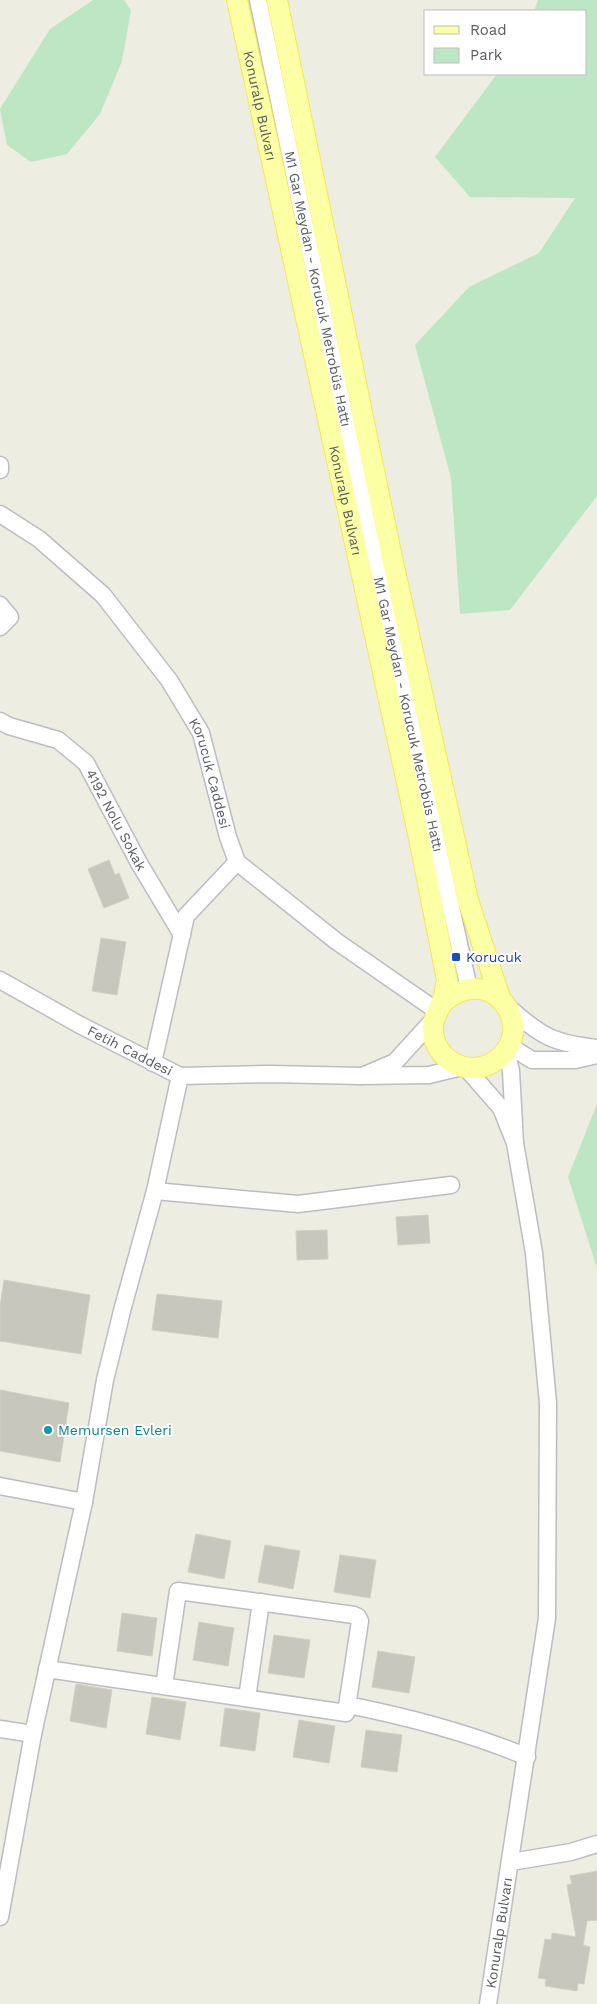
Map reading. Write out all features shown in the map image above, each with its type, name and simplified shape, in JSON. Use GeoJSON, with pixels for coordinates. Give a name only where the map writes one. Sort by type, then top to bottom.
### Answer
{"type":"FeatureCollection","features":[{"type":"Feature","properties":{"kind":"main road","name":"Konuralp Bulvarı"},"geometry":{"type":"LineString","coordinates":[[237,0],[419,838],[447,980],[438,1010]]}},
{"type":"Feature","properties":{"kind":"main road"},"geometry":{"type":"LineString","coordinates":[[277,0],[391,553],[468,900],[504,1002],[513,1021],[513,1034],[507,1048],[500,1058],[489,1065],[476,1068],[464,1067],[450,1062],[440,1052],[434,1040],[433,1027],[438,1010],[452,994],[476,988],[489,991],[504,1002]]}},
{"type":"Feature","properties":{"kind":"street","name":"M1 Gar Meydan - Korucuk Metrobüs Hattı"},"geometry":{"type":"LineString","coordinates":[[258,0],[373,553],[469,989]]}},
{"type":"Feature","properties":{"kind":"street"},"geometry":{"type":"LineString","coordinates":[[0,465],[0,470]]}},
{"type":"Feature","properties":{"kind":"street","name":"Korucuk Caddesi"},"geometry":{"type":"LineString","coordinates":[[0,514],[39,539],[103,595],[169,680],[201,732],[228,837],[237,862]]}},
{"type":"Feature","properties":{"kind":"street"},"geometry":{"type":"LineString","coordinates":[[0,604],[10,617],[0,627]]}},
{"type":"Feature","properties":{"kind":"street","name":"4192 Nolu Sokak"},"geometry":{"type":"LineString","coordinates":[[0,721],[8,726],[58,740],[86,763],[139,863],[182,935]]}},
{"type":"Feature","properties":{"kind":"street"},"geometry":{"type":"LineString","coordinates":[[153,1063],[186,916],[237,862],[336,941],[438,1010]]}},
{"type":"Feature","properties":{"kind":"street","name":"Fetih Caddesi"},"geometry":{"type":"LineString","coordinates":[[0,980],[80,1025],[180,1076],[429,1074],[464,1067]]}},
{"type":"Feature","properties":{"kind":"street"},"geometry":{"type":"LineString","coordinates":[[504,1002],[535,1030],[556,1042],[597,1048]]}},
{"type":"Feature","properties":{"kind":"street","name":"Fetih Caddesi"},"geometry":{"type":"LineString","coordinates":[[362,1076],[395,1062],[438,1010]]}},
{"type":"Feature","properties":{"kind":"street"},"geometry":{"type":"LineString","coordinates":[[507,1048],[532,1060],[575,1060],[597,1055]]}},
{"type":"Feature","properties":{"kind":"street"},"geometry":{"type":"LineString","coordinates":[[507,1048],[511,1071],[515,1143]]}},
{"type":"Feature","properties":{"kind":"street"},"geometry":{"type":"LineString","coordinates":[[464,1067],[501,1108],[515,1143]]}},
{"type":"Feature","properties":{"kind":"street"},"geometry":{"type":"LineString","coordinates":[[0,1917],[33,1734],[84,1502],[105,1380],[155,1191],[180,1076]]}},
{"type":"Feature","properties":{"kind":"street","name":"Konuralp Bulvarı"},"geometry":{"type":"LineString","coordinates":[[488,2004],[547,1618],[548,1403],[534,1253],[515,1143]]}},
{"type":"Feature","properties":{"kind":"street"},"geometry":{"type":"LineString","coordinates":[[155,1191],[298,1204],[451,1185]]}},
{"type":"Feature","properties":{"kind":"street"},"geometry":{"type":"LineString","coordinates":[[0,1486],[84,1502]]}},
{"type":"Feature","properties":{"kind":"street"},"geometry":{"type":"LineString","coordinates":[[47,1669],[346,1713],[360,1621],[358,1617],[178,1591],[164,1686]]}},
{"type":"Feature","properties":{"kind":"street"},"geometry":{"type":"LineString","coordinates":[[247,1698],[261,1602]]}},
{"type":"Feature","properties":{"kind":"street"},"geometry":{"type":"LineString","coordinates":[[348,1705],[418,1719],[502,1746],[526,1757]]}},
{"type":"Feature","properties":{"kind":"street"},"geometry":{"type":"LineString","coordinates":[[0,1728],[33,1734]]}},
{"type":"Feature","properties":{"kind":"street"},"geometry":{"type":"LineString","coordinates":[[511,1862],[570,1852],[597,1844]]}},
{"type":"Feature","properties":{"kind":"green space"},"geometry":{"type":"Polygon","coordinates":[[[93,0],[124,0],[131,10],[122,61],[100,114],[67,154],[31,162],[7,145],[0,109],[50,29],[93,0]]]}},
{"type":"Feature","properties":{"kind":"green space"},"geometry":{"type":"Polygon","coordinates":[[[538,0],[597,0],[597,496],[510,610],[460,614],[451,478],[415,345],[469,287],[539,253],[575,198],[470,197],[435,157],[496,75],[587,75],[587,10],[534,10],[538,0]]]}},
{"type":"Feature","properties":{"kind":"green space"},"geometry":{"type":"Polygon","coordinates":[[[597,1104],[597,1268],[568,1177],[597,1104]]]}},
{"type":"Feature","properties":{"kind":"building"},"geometry":{"type":"Polygon","coordinates":[[[109,860],[115,875],[119,873],[129,898],[104,908],[88,869],[109,860]]]}},
{"type":"Feature","properties":{"kind":"building"},"geometry":{"type":"Polygon","coordinates":[[[101,938],[126,942],[117,995],[92,991],[101,938]]]}},
{"type":"Feature","properties":{"kind":"building"},"geometry":{"type":"Polygon","coordinates":[[[428,1215],[430,1243],[398,1245],[396,1217],[428,1215]]]}},
{"type":"Feature","properties":{"kind":"building"},"geometry":{"type":"Polygon","coordinates":[[[327,1230],[328,1259],[297,1260],[296,1231],[327,1230]]]}},
{"type":"Feature","properties":{"kind":"building"},"geometry":{"type":"Polygon","coordinates":[[[4,1280],[90,1295],[81,1354],[0,1341],[0,1306],[4,1280]]]}},
{"type":"Feature","properties":{"kind":"building"},"geometry":{"type":"Polygon","coordinates":[[[157,1294],[222,1301],[218,1338],[152,1330],[157,1294]]]}},
{"type":"Feature","properties":{"kind":"building"},"geometry":{"type":"Polygon","coordinates":[[[0,1390],[69,1403],[60,1462],[0,1451],[0,1390]]]}},
{"type":"Feature","properties":{"kind":"building"},"geometry":{"type":"Polygon","coordinates":[[[196,1534],[231,1541],[224,1579],[188,1572],[196,1534]]]}},
{"type":"Feature","properties":{"kind":"building"},"geometry":{"type":"Polygon","coordinates":[[[265,1545],[300,1551],[293,1589],[258,1582],[265,1545]]]}},
{"type":"Feature","properties":{"kind":"building"},"geometry":{"type":"Polygon","coordinates":[[[340,1555],[376,1560],[370,1598],[334,1592],[340,1555]]]}},
{"type":"Feature","properties":{"kind":"building"},"geometry":{"type":"Polygon","coordinates":[[[122,1613],[157,1618],[152,1656],[117,1651],[122,1613]]]}},
{"type":"Feature","properties":{"kind":"building"},"geometry":{"type":"Polygon","coordinates":[[[199,1622],[234,1628],[228,1666],[193,1660],[199,1622]]]}},
{"type":"Feature","properties":{"kind":"building"},"geometry":{"type":"Polygon","coordinates":[[[274,1635],[310,1640],[304,1678],[268,1673],[274,1635]]]}},
{"type":"Feature","properties":{"kind":"building"},"geometry":{"type":"Polygon","coordinates":[[[378,1651],[415,1657],[409,1693],[372,1687],[378,1651]]]}},
{"type":"Feature","properties":{"kind":"building"},"geometry":{"type":"Polygon","coordinates":[[[76,1684],[112,1690],[106,1728],[70,1721],[76,1684]]]}},
{"type":"Feature","properties":{"kind":"building"},"geometry":{"type":"Polygon","coordinates":[[[152,1697],[186,1702],[180,1740],[146,1734],[152,1697]]]}},
{"type":"Feature","properties":{"kind":"building"},"geometry":{"type":"Polygon","coordinates":[[[225,1708],[260,1713],[255,1751],[220,1746],[225,1708]]]}},
{"type":"Feature","properties":{"kind":"building"},"geometry":{"type":"Polygon","coordinates":[[[299,1720],[335,1726],[329,1763],[293,1757],[299,1720]]]}},
{"type":"Feature","properties":{"kind":"building"},"geometry":{"type":"Polygon","coordinates":[[[366,1730],[402,1735],[397,1772],[361,1767],[366,1730]]]}},
{"type":"Feature","properties":{"kind":"building"},"geometry":{"type":"Polygon","coordinates":[[[597,1871],[597,1920],[587,1921],[583,1945],[590,1947],[584,1984],[578,1983],[577,1991],[545,1986],[546,1979],[538,1978],[545,1939],[551,1940],[552,1933],[576,1937],[567,1885],[572,1884],[570,1876],[597,1871]]]}},
{"type":"Feature","properties":{"kind":"place","name":"Korucuk"},"geometry":{"type":"Point","coordinates":[456,957]}},
{"type":"Feature","properties":{"kind":"place","name":"Memursen Evleri"},"geometry":{"type":"Point","coordinates":[48,1430]}}]}
